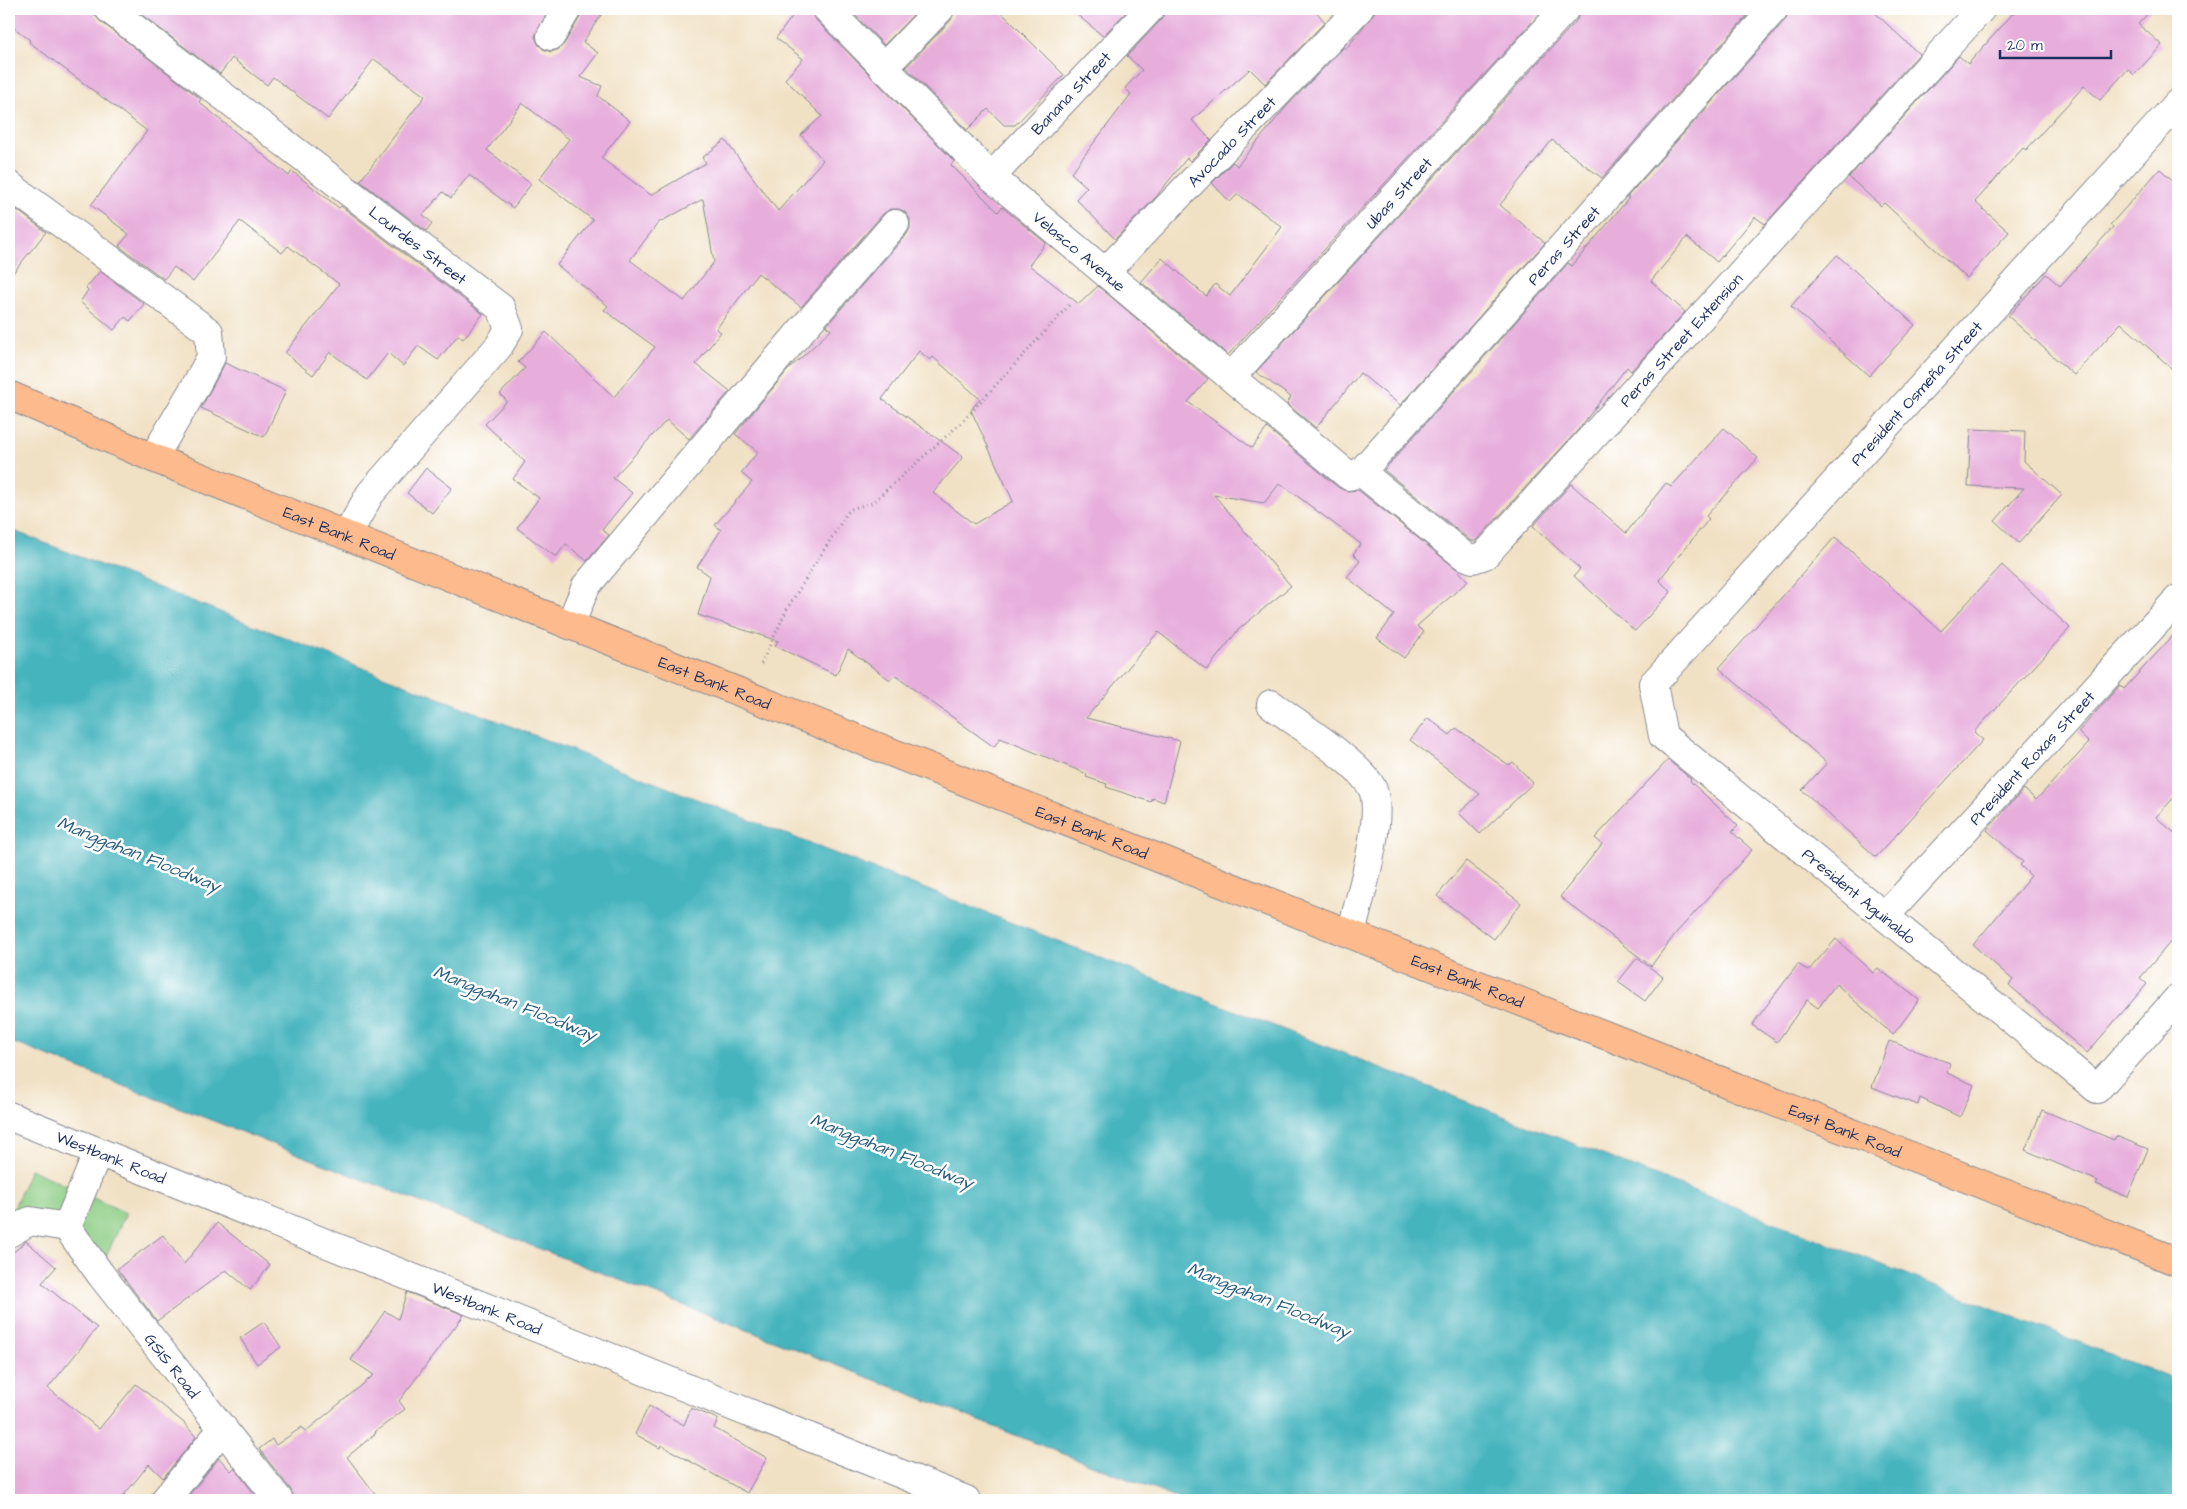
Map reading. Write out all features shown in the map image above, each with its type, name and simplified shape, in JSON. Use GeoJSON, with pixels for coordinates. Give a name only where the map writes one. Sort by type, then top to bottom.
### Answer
{"type":"FeatureCollection","features":[{"type":"Feature","properties":{"kind":"main road","name":"East Bank Road"},"geometry":{"type":"LineString","coordinates":[[9,394],[153,458],[570,625],[2178,1262]]}},
{"type":"Feature","properties":{"kind":"street","name":"Lourdes Street"},"geometry":{"type":"LineString","coordinates":[[109,9],[501,308],[509,329],[500,346],[370,494],[347,535]]}},
{"type":"Feature","properties":{"kind":"street"},"geometry":{"type":"LineString","coordinates":[[551,36],[567,9]]}},
{"type":"Feature","properties":{"kind":"street","name":"Velasco Avenue"},"geometry":{"type":"LineString","coordinates":[[827,9],[991,177],[1231,377],[1355,474]]}},
{"type":"Feature","properties":{"kind":"street"},"geometry":{"type":"LineString","coordinates":[[883,68],[940,9]]}},
{"type":"Feature","properties":{"kind":"street","name":"Banana Street"},"geometry":{"type":"LineString","coordinates":[[991,177],[1150,9]]}},
{"type":"Feature","properties":{"kind":"street","name":"Avocado Street"},"geometry":{"type":"LineString","coordinates":[[1105,272],[1359,9]]}},
{"type":"Feature","properties":{"kind":"street","name":"Ubas Street"},"geometry":{"type":"LineString","coordinates":[[1231,377],[1565,9]]}},
{"type":"Feature","properties":{"kind":"street","name":"Peras Street"},"geometry":{"type":"LineString","coordinates":[[1355,474],[1774,9]]}},
{"type":"Feature","properties":{"kind":"street","name":"Peras Street Extension"},"geometry":{"type":"LineString","coordinates":[[1355,474],[1463,555],[1473,559],[1485,555],[1981,9]]}},
{"type":"Feature","properties":{"kind":"street","name":"President Osmeña Street"},"geometry":{"type":"LineString","coordinates":[[1653,684],[2178,103]]}},
{"type":"Feature","properties":{"kind":"street"},"geometry":{"type":"LineString","coordinates":[[9,185],[209,332],[210,357],[195,387],[153,458]]}},
{"type":"Feature","properties":{"kind":"street"},"geometry":{"type":"LineString","coordinates":[[570,625],[586,586],[800,332],[895,224]]}},
{"type":"Feature","properties":{"kind":"street","name":"President Roxas Street"},"geometry":{"type":"LineString","coordinates":[[1886,916],[2178,598]]}},
{"type":"Feature","properties":{"kind":"street","name":"President Aguinaldo"},"geometry":{"type":"LineString","coordinates":[[1653,684],[1663,736],[2097,1089],[2178,998]]}},
{"type":"Feature","properties":{"kind":"street"},"geometry":{"type":"LineString","coordinates":[[1271,704],[1352,766],[1372,786],[1377,815],[1368,863],[1350,934]]}},
{"type":"Feature","properties":{"kind":"street","name":"Westbank Road"},"geometry":{"type":"LineString","coordinates":[[9,1116],[966,1500]]}},
{"type":"Feature","properties":{"kind":"street"},"geometry":{"type":"LineString","coordinates":[[9,1233],[30,1221],[67,1228],[98,1152]]}},
{"type":"Feature","properties":{"kind":"street","name":"GSIS Road"},"geometry":{"type":"LineString","coordinates":[[67,1228],[100,1275],[279,1500]]}},
{"type":"Feature","properties":{"kind":"street"},"geometry":{"type":"LineString","coordinates":[[165,1500],[223,1428]]}},
{"type":"Feature","properties":{"kind":"path"},"geometry":{"type":"LineString","coordinates":[[748,695],[787,609],[847,513],[851,509],[872,503],[962,421],[1071,303]]}},
{"type":"Feature","properties":{"kind":"green space"},"geometry":{"type":"Polygon","coordinates":[[[30,1169],[126,1213],[103,1263],[9,1220],[30,1169]]]}},
{"type":"Feature","properties":{"kind":"water","name":"Manggahan Floodway"},"geometry":{"type":"Polygon","coordinates":[[[9,529],[2178,1381],[2178,1500],[1181,1500],[9,1041],[9,529]]]}},
{"type":"Feature","properties":{"kind":"building"},"geometry":{"type":"Polygon","coordinates":[[[9,9],[94,9],[95,15],[100,21],[201,99],[199,102],[289,176],[292,171],[483,314],[463,339],[458,335],[438,360],[418,346],[403,366],[388,353],[367,380],[330,352],[313,375],[285,353],[339,284],[288,246],[282,253],[240,221],[193,282],[174,267],[164,279],[119,246],[129,234],[91,205],[147,131],[29,42],[30,40],[9,24],[9,9]]]}},
{"type":"Feature","properties":{"kind":"building"},"geometry":{"type":"Polygon","coordinates":[[[134,9],[549,9],[535,36],[538,44],[543,49],[551,52],[559,49],[564,44],[583,9],[605,9],[583,42],[598,53],[580,77],[602,86],[598,96],[630,121],[601,158],[651,195],[706,163],[702,158],[725,140],[778,211],[823,160],[801,135],[822,116],[785,79],[803,59],[776,38],[798,9],[812,9],[816,20],[954,161],[951,165],[998,212],[1002,207],[1046,243],[1029,265],[1079,304],[1098,286],[1208,379],[1188,402],[1252,448],[1267,428],[1339,488],[1347,491],[1358,490],[1458,570],[1468,581],[1417,626],[1424,632],[1404,658],[1377,638],[1394,615],[1347,577],[1360,561],[1353,554],[1361,544],[1280,483],[1264,503],[1214,495],[1291,586],[1238,630],[1207,670],[1158,632],[1086,718],[1180,741],[1164,802],[1153,798],[1151,802],[1106,787],[1107,784],[1086,777],[1087,774],[1000,738],[994,747],[894,675],[890,680],[848,649],[836,675],[775,646],[778,641],[698,615],[710,576],[697,567],[721,530],[715,525],[752,482],[741,473],[758,452],[735,434],[787,371],[831,330],[826,326],[907,234],[910,228],[910,219],[905,212],[899,209],[890,209],[883,214],[801,307],[758,273],[716,329],[721,332],[696,364],[730,391],[689,439],[667,420],[613,478],[632,493],[602,530],[609,535],[587,561],[566,544],[556,557],[517,528],[539,498],[513,479],[525,462],[485,424],[507,401],[500,394],[525,368],[518,362],[546,332],[614,397],[655,347],[604,310],[608,306],[557,265],[593,220],[539,179],[569,139],[522,103],[487,150],[531,184],[513,208],[469,175],[451,198],[443,192],[423,215],[432,223],[426,231],[360,181],[425,96],[374,59],[328,119],[273,77],[267,85],[232,58],[220,74],[134,9]],[[703,199],[658,223],[630,260],[684,301],[714,262],[703,199]],[[919,351],[882,399],[963,457],[933,493],[974,524],[1013,501],[971,410],[980,399],[933,357],[930,360],[919,351]]]}},
{"type":"Feature","properties":{"kind":"building"},"geometry":{"type":"Polygon","coordinates":[[[849,9],[919,9],[884,45],[849,9]]]}},
{"type":"Feature","properties":{"kind":"building"},"geometry":{"type":"Polygon","coordinates":[[[955,9],[998,9],[1064,75],[1015,125],[1004,125],[988,109],[967,130],[906,67],[951,20],[955,9]]]}},
{"type":"Feature","properties":{"kind":"building"},"geometry":{"type":"Polygon","coordinates":[[[1070,9],[1129,9],[1103,36],[1070,9]]]}},
{"type":"Feature","properties":{"kind":"building"},"geometry":{"type":"Polygon","coordinates":[[[1165,9],[1314,9],[1325,22],[1265,84],[1250,69],[1192,120],[1211,140],[1190,161],[1187,158],[1155,198],[1115,239],[1076,199],[1087,187],[1071,173],[1131,94],[1125,88],[1142,70],[1127,56],[1161,20],[1165,9]]]}},
{"type":"Feature","properties":{"kind":"building"},"geometry":{"type":"Polygon","coordinates":[[[1377,9],[1544,9],[1228,355],[1141,282],[1162,258],[1206,296],[1215,284],[1230,296],[1282,227],[1238,194],[1230,202],[1212,183],[1233,162],[1237,166],[1287,106],[1344,47],[1346,49],[1377,9]]]}},
{"type":"Feature","properties":{"kind":"building"},"geometry":{"type":"Polygon","coordinates":[[[1580,9],[1753,9],[1602,178],[1552,140],[1500,205],[1545,243],[1400,405],[1360,373],[1316,428],[1287,404],[1291,397],[1256,372],[1577,20],[1580,9]]]}},
{"type":"Feature","properties":{"kind":"building"},"geometry":{"type":"Polygon","coordinates":[[[1789,9],[1871,9],[1919,54],[1765,224],[1755,217],[1717,262],[1687,237],[1651,281],[1685,312],[1631,371],[1627,367],[1578,430],[1476,541],[1471,541],[1384,470],[1568,263],[1572,266],[1629,198],[1627,197],[1786,19],[1789,9]]]}},
{"type":"Feature","properties":{"kind":"building"},"geometry":{"type":"Polygon","coordinates":[[[2017,9],[2152,9],[2138,24],[2162,45],[2134,75],[2128,69],[2100,100],[2084,86],[2026,150],[2023,148],[1975,202],[2009,232],[1967,278],[1884,203],[1881,206],[1849,177],[1959,56],[1968,64],[2017,9]]]}},
{"type":"Feature","properties":{"kind":"building"},"geometry":{"type":"Polygon","coordinates":[[[2160,169],[2178,185],[2178,374],[2121,323],[2074,375],[2008,316],[2046,274],[2060,286],[2113,227],[2110,225],[2160,169]]]}},
{"type":"Feature","properties":{"kind":"building"},"geometry":{"type":"Polygon","coordinates":[[[9,204],[46,232],[9,278],[9,204]]]}},
{"type":"Feature","properties":{"kind":"building"},"geometry":{"type":"Polygon","coordinates":[[[1837,255],[1915,325],[1869,376],[1791,306],[1837,255]]]}},
{"type":"Feature","properties":{"kind":"building"},"geometry":{"type":"Polygon","coordinates":[[[100,271],[144,304],[130,321],[125,317],[114,330],[80,302],[88,290],[86,288],[100,271]]]}},
{"type":"Feature","properties":{"kind":"building"},"geometry":{"type":"Polygon","coordinates":[[[225,363],[286,391],[264,437],[201,408],[225,363]]]}},
{"type":"Feature","properties":{"kind":"building"},"geometry":{"type":"Polygon","coordinates":[[[1724,428],[1758,458],[1706,516],[1709,519],[1659,580],[1671,592],[1635,631],[1574,576],[1580,569],[1533,526],[1571,484],[1626,533],[1666,483],[1671,487],[1724,428]]]}},
{"type":"Feature","properties":{"kind":"building"},"geometry":{"type":"Polygon","coordinates":[[[1971,429],[2025,431],[2024,461],[2062,495],[2019,543],[1995,521],[2024,488],[1968,486],[1971,429]]]}},
{"type":"Feature","properties":{"kind":"building"},"geometry":{"type":"Polygon","coordinates":[[[426,468],[452,488],[432,513],[407,493],[426,468]]]}},
{"type":"Feature","properties":{"kind":"building"},"geometry":{"type":"Polygon","coordinates":[[[1835,537],[1941,631],[2002,565],[2070,628],[1974,732],[1983,740],[1876,857],[1802,790],[1827,763],[1719,668],[1835,537]]]}},
{"type":"Feature","properties":{"kind":"building"},"geometry":{"type":"Polygon","coordinates":[[[2178,630],[2178,793],[2156,817],[2178,836],[2178,933],[2140,978],[2147,984],[2087,1053],[2009,985],[2013,980],[1973,945],[2031,876],[2020,865],[2023,862],[1987,830],[2024,789],[2036,800],[2089,743],[2078,732],[2120,685],[2124,689],[2178,630]]]}},
{"type":"Feature","properties":{"kind":"building"},"geometry":{"type":"Polygon","coordinates":[[[1428,718],[1450,735],[1456,728],[1509,765],[1513,762],[1533,783],[1480,834],[1459,813],[1480,794],[1410,740],[1428,718]]]}},
{"type":"Feature","properties":{"kind":"building"},"geometry":{"type":"Polygon","coordinates":[[[1668,760],[1691,779],[1690,781],[1738,826],[1732,832],[1752,850],[1676,933],[1651,966],[1560,897],[1602,844],[1595,838],[1668,760]]]}},
{"type":"Feature","properties":{"kind":"building"},"geometry":{"type":"Polygon","coordinates":[[[1466,861],[1521,903],[1494,939],[1437,896],[1466,861]]]}},
{"type":"Feature","properties":{"kind":"building"},"geometry":{"type":"Polygon","coordinates":[[[1836,939],[1873,973],[1878,968],[1919,1000],[1893,1035],[1836,984],[1818,1008],[1807,1000],[1777,1042],[1752,1025],[1798,964],[1808,971],[1836,939]]]}},
{"type":"Feature","properties":{"kind":"building"},"geometry":{"type":"Polygon","coordinates":[[[1637,958],[1663,977],[1645,1001],[1618,982],[1637,958]]]}},
{"type":"Feature","properties":{"kind":"building"},"geometry":{"type":"Polygon","coordinates":[[[1889,1041],[1950,1063],[1947,1073],[1974,1085],[1960,1117],[1920,1098],[1918,1105],[1872,1087],[1889,1041]]]}},
{"type":"Feature","properties":{"kind":"building"},"geometry":{"type":"Polygon","coordinates":[[[2042,1110],[2114,1140],[2116,1136],[2148,1149],[2128,1197],[2096,1184],[2098,1181],[2025,1150],[2042,1110]]]}},
{"type":"Feature","properties":{"kind":"building"},"geometry":{"type":"Polygon","coordinates":[[[217,1223],[270,1265],[250,1290],[226,1270],[157,1321],[117,1269],[163,1235],[184,1264],[217,1223]]]}},
{"type":"Feature","properties":{"kind":"building"},"geometry":{"type":"Polygon","coordinates":[[[26,1241],[56,1267],[42,1283],[97,1328],[48,1388],[99,1429],[136,1384],[183,1422],[196,1437],[163,1478],[149,1464],[120,1500],[9,1500],[9,1256],[26,1241]]]}},
{"type":"Feature","properties":{"kind":"building"},"geometry":{"type":"Polygon","coordinates":[[[407,1292],[464,1315],[399,1401],[405,1409],[347,1457],[380,1500],[294,1500],[291,1490],[259,1449],[272,1439],[276,1445],[302,1427],[305,1432],[374,1375],[351,1360],[385,1311],[398,1319],[407,1292]]]}},
{"type":"Feature","properties":{"kind":"building"},"geometry":{"type":"Polygon","coordinates":[[[264,1322],[281,1347],[257,1364],[240,1338],[264,1322]]]}},
{"type":"Feature","properties":{"kind":"building"},"geometry":{"type":"Polygon","coordinates":[[[649,1406],[684,1425],[691,1408],[718,1419],[714,1428],[767,1458],[747,1493],[661,1445],[660,1448],[635,1434],[649,1406]]]}},
{"type":"Feature","properties":{"kind":"building"},"geometry":{"type":"Polygon","coordinates":[[[219,1458],[231,1471],[234,1468],[259,1500],[186,1499],[219,1458]]]}}]}
